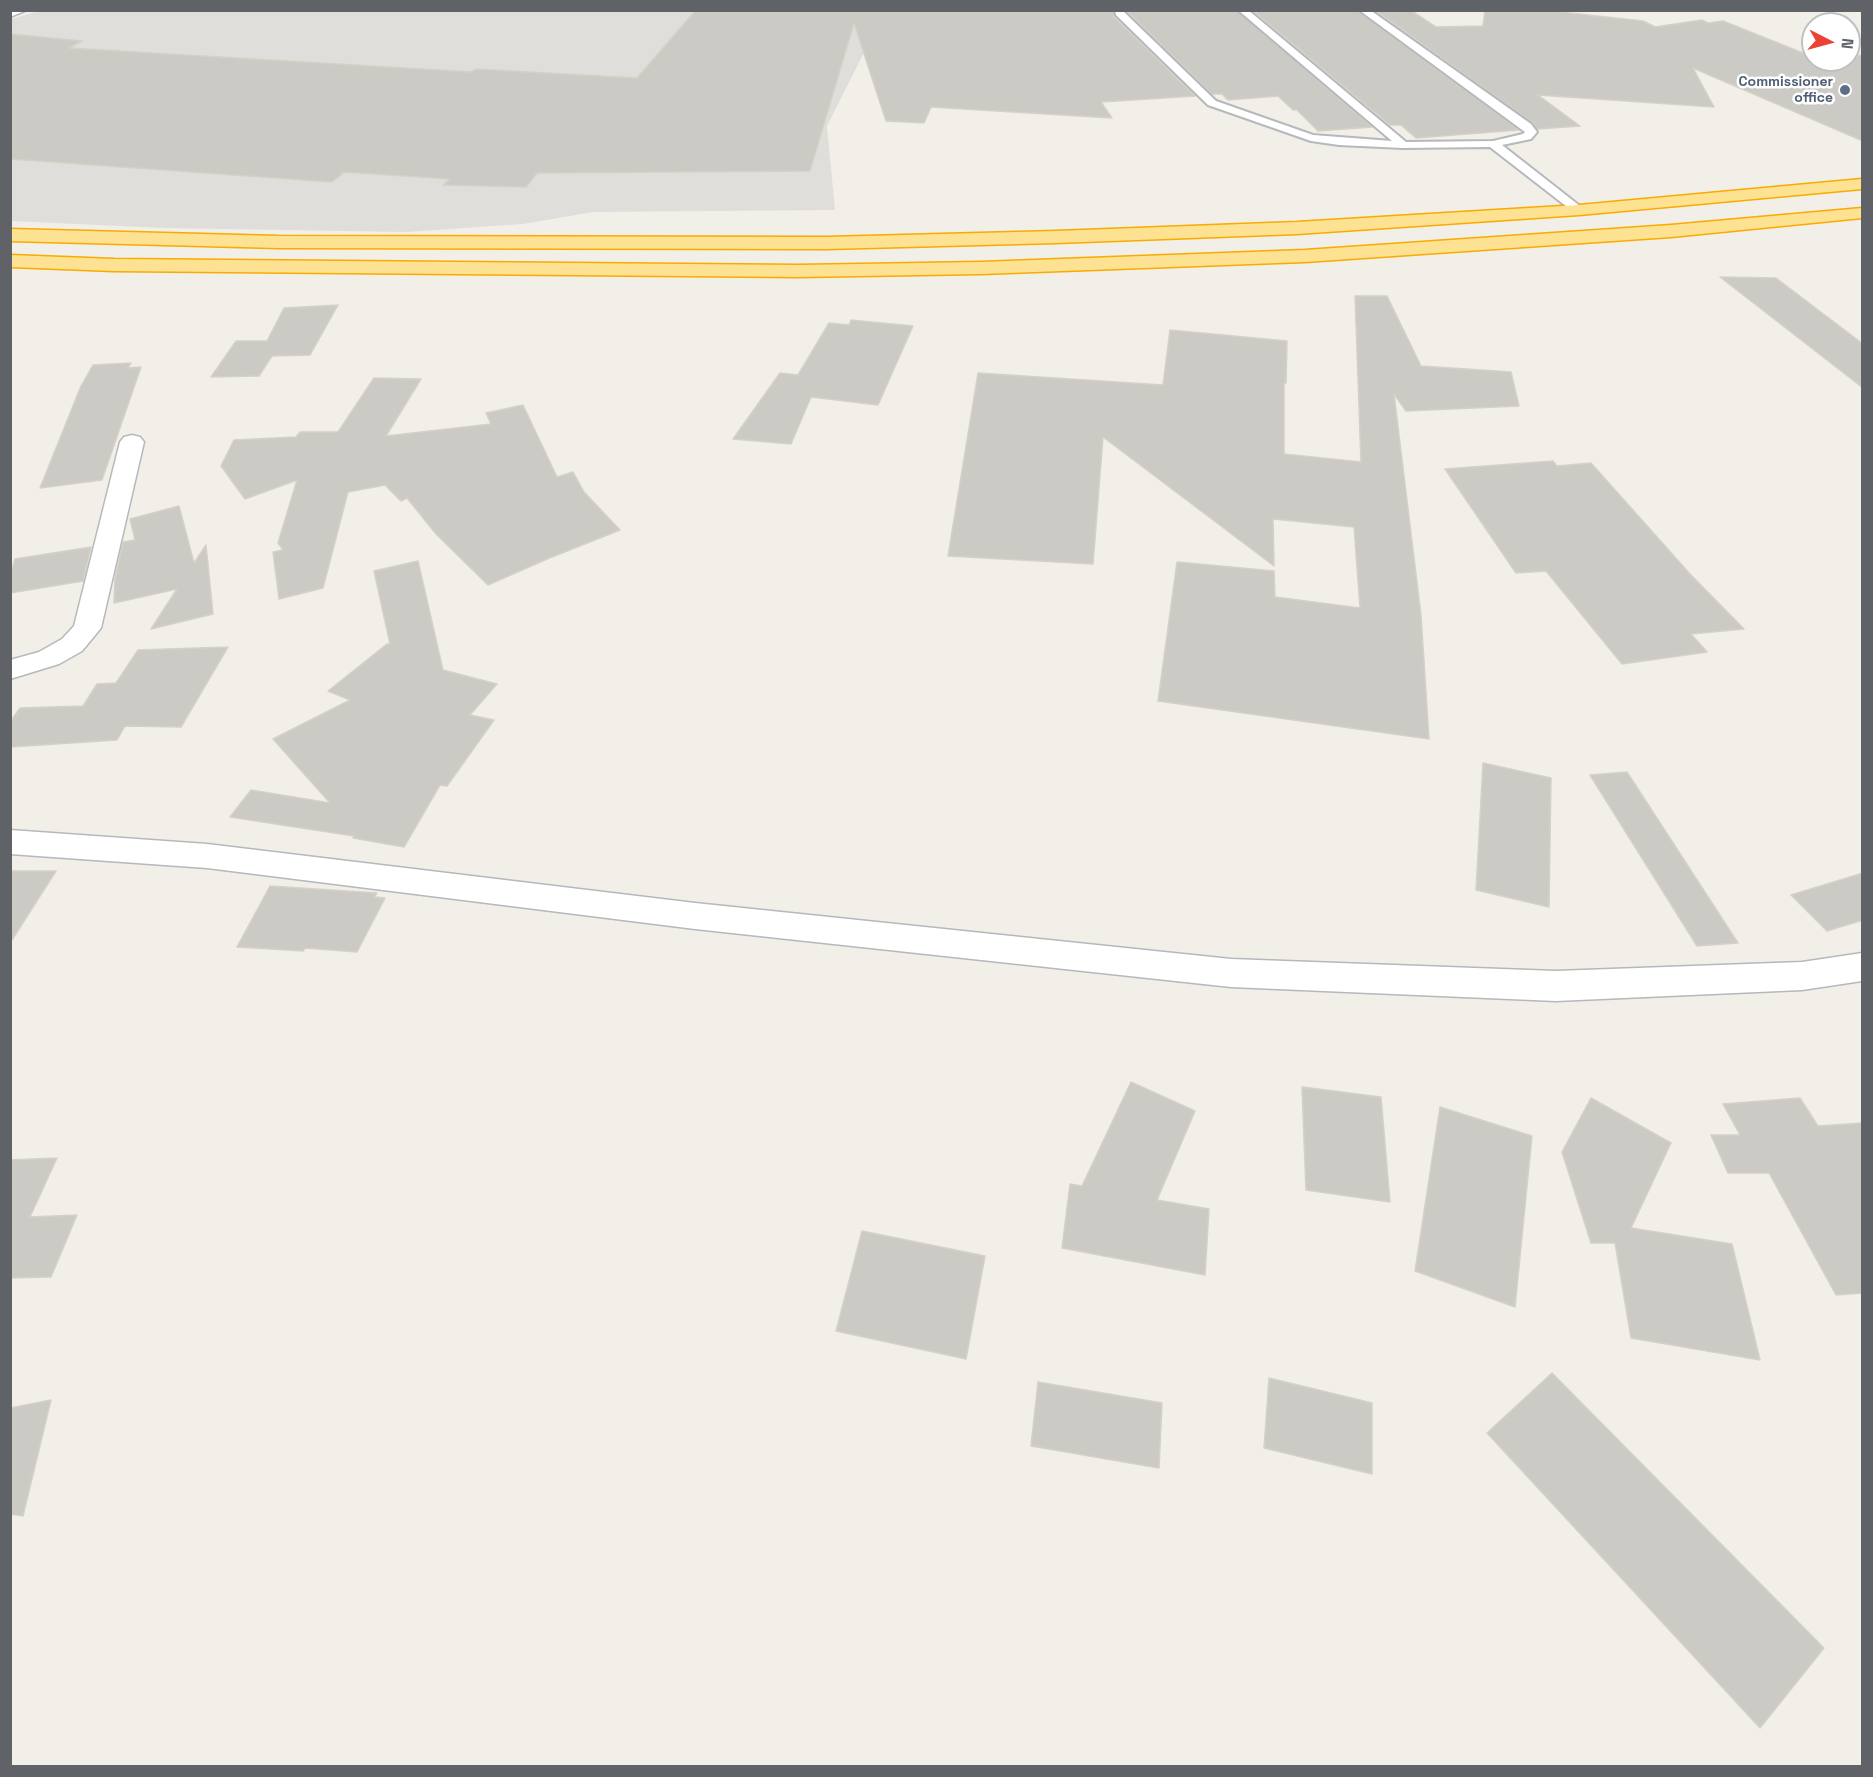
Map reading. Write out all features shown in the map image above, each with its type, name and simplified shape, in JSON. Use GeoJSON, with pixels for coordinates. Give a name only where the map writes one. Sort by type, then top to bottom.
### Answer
{"type":"FeatureCollection","features":[{"type":"Feature","properties":{"kind":"highway"},"geometry":{"type":"LineString","coordinates":[[10,235],[279,242],[827,243],[1297,228],[1580,210],[1863,184]]}},
{"type":"Feature","properties":{"kind":"highway"},"geometry":{"type":"LineString","coordinates":[[10,261],[114,265],[799,271],[969,268],[1305,256],[1671,231],[1863,213]]}},
{"type":"Feature","properties":{"kind":"street"},"geometry":{"type":"LineString","coordinates":[[10,14],[21,10]]}},
{"type":"Feature","properties":{"kind":"street"},"geometry":{"type":"LineString","coordinates":[[10,670],[50,658],[72,645],[87,628],[132,442]]}},
{"type":"Feature","properties":{"kind":"street"},"geometry":{"type":"LineString","coordinates":[[10,842],[207,856],[695,916],[1231,973],[1556,986],[1802,976],[1863,967]]}},
{"type":"Feature","properties":{"kind":"lane"},"geometry":{"type":"LineString","coordinates":[[1120,10],[1119,13],[1212,103],[1318,140],[1403,145],[1493,144],[1527,137],[1531,132],[1527,126],[1363,10]]}},
{"type":"Feature","properties":{"kind":"lane"},"geometry":{"type":"LineString","coordinates":[[1242,10],[1403,145]]}},
{"type":"Feature","properties":{"kind":"lane"},"geometry":{"type":"LineString","coordinates":[[1493,144],[1580,210]]}},
{"type":"Feature","properties":{"kind":"shaded area"},"geometry":{"type":"Polygon","coordinates":[[[40,11],[885,11],[827,126],[835,210],[593,212],[523,224],[406,232],[164,228],[11,221],[11,19],[40,11]]]}},
{"type":"Feature","properties":{"kind":"building"},"geometry":{"type":"Polygon","coordinates":[[[696,10],[1113,10],[1114,17],[1195,96],[1101,102],[1112,118],[931,107],[924,123],[886,121],[854,23],[810,171],[537,173],[526,187],[443,185],[450,179],[344,172],[332,182],[10,159],[10,34],[82,41],[69,48],[472,72],[475,69],[637,78],[696,10]]]}},
{"type":"Feature","properties":{"kind":"building"},"geometry":{"type":"Polygon","coordinates":[[[1126,10],[1236,10],[1372,127],[1318,131],[1297,110],[1293,110],[1278,96],[1228,100],[1222,94],[1212,94],[1126,10]]]}},
{"type":"Feature","properties":{"kind":"building"},"geometry":{"type":"Polygon","coordinates":[[[1252,10],[1357,10],[1519,130],[1416,138],[1401,125],[1390,125],[1252,10]]]}},
{"type":"Feature","properties":{"kind":"building"},"geometry":{"type":"Polygon","coordinates":[[[1375,10],[1410,10],[1436,27],[1483,26],[1485,10],[1542,10],[1643,21],[1655,27],[1702,20],[1708,23],[1723,21],[1801,52],[1801,72],[1861,72],[1861,55],[1863,55],[1863,141],[1693,68],[1714,107],[1538,95],[1580,126],[1538,129],[1532,122],[1375,10]]]}},
{"type":"Feature","properties":{"kind":"building"},"geometry":{"type":"Polygon","coordinates":[[[1720,277],[1776,278],[1863,344],[1863,388],[1720,277]]]}},
{"type":"Feature","properties":{"kind":"building"},"geometry":{"type":"Polygon","coordinates":[[[1355,296],[1387,296],[1421,366],[1511,372],[1519,406],[1406,411],[1394,394],[1421,615],[1429,739],[1158,701],[1177,562],[1274,571],[1275,597],[1360,608],[1354,527],[1273,519],[1274,566],[1103,437],[1093,564],[948,556],[978,373],[1163,385],[1170,330],[1287,341],[1286,383],[1284,383],[1284,454],[1361,462],[1355,296]]]}},
{"type":"Feature","properties":{"kind":"building"},"geometry":{"type":"Polygon","coordinates":[[[338,305],[310,355],[272,356],[259,376],[211,377],[236,341],[267,341],[284,308],[338,305]]]}},
{"type":"Feature","properties":{"kind":"building"},"geometry":{"type":"Polygon","coordinates":[[[851,320],[913,326],[878,405],[811,397],[791,444],[733,439],[780,373],[798,375],[829,323],[849,325],[851,320]]]}},
{"type":"Feature","properties":{"kind":"building"},"geometry":{"type":"Polygon","coordinates":[[[131,363],[128,368],[141,367],[102,480],[40,488],[81,386],[93,365],[131,363]]]}},
{"type":"Feature","properties":{"kind":"building"},"geometry":{"type":"Polygon","coordinates":[[[374,378],[421,379],[386,436],[491,424],[486,413],[523,405],[557,477],[573,472],[584,492],[620,530],[488,585],[436,534],[407,498],[401,501],[385,485],[348,492],[323,588],[279,599],[273,552],[283,550],[278,543],[297,480],[245,499],[221,466],[234,440],[296,437],[300,432],[338,432],[374,378]]]}},
{"type":"Feature","properties":{"kind":"building"},"geometry":{"type":"Polygon","coordinates":[[[1553,461],[1557,466],[1591,463],[1690,574],[1744,629],[1691,634],[1707,652],[1622,664],[1546,571],[1516,573],[1445,469],[1553,461]]]}},
{"type":"Feature","properties":{"kind":"building"},"geometry":{"type":"Polygon","coordinates":[[[179,506],[194,563],[206,545],[213,614],[151,629],[177,589],[114,603],[115,579],[123,542],[135,540],[130,519],[179,506]]]}},
{"type":"Feature","properties":{"kind":"building"},"geometry":{"type":"Polygon","coordinates":[[[91,547],[83,581],[10,593],[10,576],[15,559],[91,547]]]}},
{"type":"Feature","properties":{"kind":"building"},"geometry":{"type":"Polygon","coordinates":[[[418,561],[443,670],[497,684],[470,715],[494,720],[447,786],[440,785],[404,847],[353,838],[354,836],[230,817],[251,790],[330,803],[273,739],[350,700],[328,691],[387,644],[390,644],[374,571],[418,561]]]}},
{"type":"Feature","properties":{"kind":"building"},"geometry":{"type":"Polygon","coordinates":[[[228,647],[181,727],[125,726],[117,740],[10,747],[10,722],[20,708],[83,706],[97,684],[116,683],[138,650],[228,647]]]}},
{"type":"Feature","properties":{"kind":"building"},"geometry":{"type":"Polygon","coordinates":[[[1483,763],[1551,778],[1549,907],[1476,890],[1483,763]]]}},
{"type":"Feature","properties":{"kind":"building"},"geometry":{"type":"Polygon","coordinates":[[[1627,772],[1738,943],[1697,946],[1590,775],[1627,772]]]}},
{"type":"Feature","properties":{"kind":"building"},"geometry":{"type":"Polygon","coordinates":[[[10,871],[56,871],[10,943],[10,871]]]}},
{"type":"Feature","properties":{"kind":"building"},"geometry":{"type":"Polygon","coordinates":[[[1863,873],[1863,920],[1827,931],[1791,895],[1863,873]]]}},
{"type":"Feature","properties":{"kind":"building"},"geometry":{"type":"Polygon","coordinates":[[[270,886],[377,893],[374,897],[385,898],[357,952],[305,948],[303,951],[237,947],[270,886]]]}},
{"type":"Feature","properties":{"kind":"building"},"geometry":{"type":"Polygon","coordinates":[[[1131,1082],[1195,1111],[1157,1200],[1209,1209],[1205,1275],[1062,1248],[1070,1184],[1082,1186],[1131,1082]]]}},
{"type":"Feature","properties":{"kind":"building"},"geometry":{"type":"Polygon","coordinates":[[[1302,1087],[1381,1097],[1390,1202],[1306,1190],[1302,1087]]]}},
{"type":"Feature","properties":{"kind":"building"},"geometry":{"type":"Polygon","coordinates":[[[1591,1098],[1671,1143],[1631,1228],[1732,1244],[1760,1360],[1631,1338],[1615,1243],[1591,1243],[1562,1152],[1591,1098]]]}},
{"type":"Feature","properties":{"kind":"building"},"geometry":{"type":"Polygon","coordinates":[[[1800,1098],[1818,1126],[1863,1123],[1863,1293],[1836,1295],[1769,1173],[1728,1173],[1711,1135],[1740,1135],[1723,1104],[1800,1098]]]}},
{"type":"Feature","properties":{"kind":"building"},"geometry":{"type":"Polygon","coordinates":[[[1440,1107],[1532,1136],[1515,1307],[1415,1271],[1440,1107]]]}},
{"type":"Feature","properties":{"kind":"building"},"geometry":{"type":"Polygon","coordinates":[[[57,1158],[30,1217],[77,1215],[51,1277],[10,1278],[10,1160],[57,1158]]]}},
{"type":"Feature","properties":{"kind":"building"},"geometry":{"type":"Polygon","coordinates":[[[862,1231],[985,1256],[966,1359],[836,1331],[862,1231]]]}},
{"type":"Feature","properties":{"kind":"building"},"geometry":{"type":"Polygon","coordinates":[[[1552,1373],[1824,1648],[1760,1728],[1487,1433],[1552,1373]]]}},
{"type":"Feature","properties":{"kind":"building"},"geometry":{"type":"Polygon","coordinates":[[[1269,1378],[1372,1403],[1372,1474],[1264,1448],[1269,1378]]]}},
{"type":"Feature","properties":{"kind":"building"},"geometry":{"type":"Polygon","coordinates":[[[1038,1382],[1162,1403],[1159,1468],[1031,1446],[1038,1382]]]}},
{"type":"Feature","properties":{"kind":"building"},"geometry":{"type":"Polygon","coordinates":[[[51,1400],[23,1516],[10,1514],[10,1408],[51,1400]]]}},
{"type":"Feature","properties":{"kind":"place","name":"Commissioner office"},"geometry":{"type":"Point","coordinates":[1845,90]}}]}
